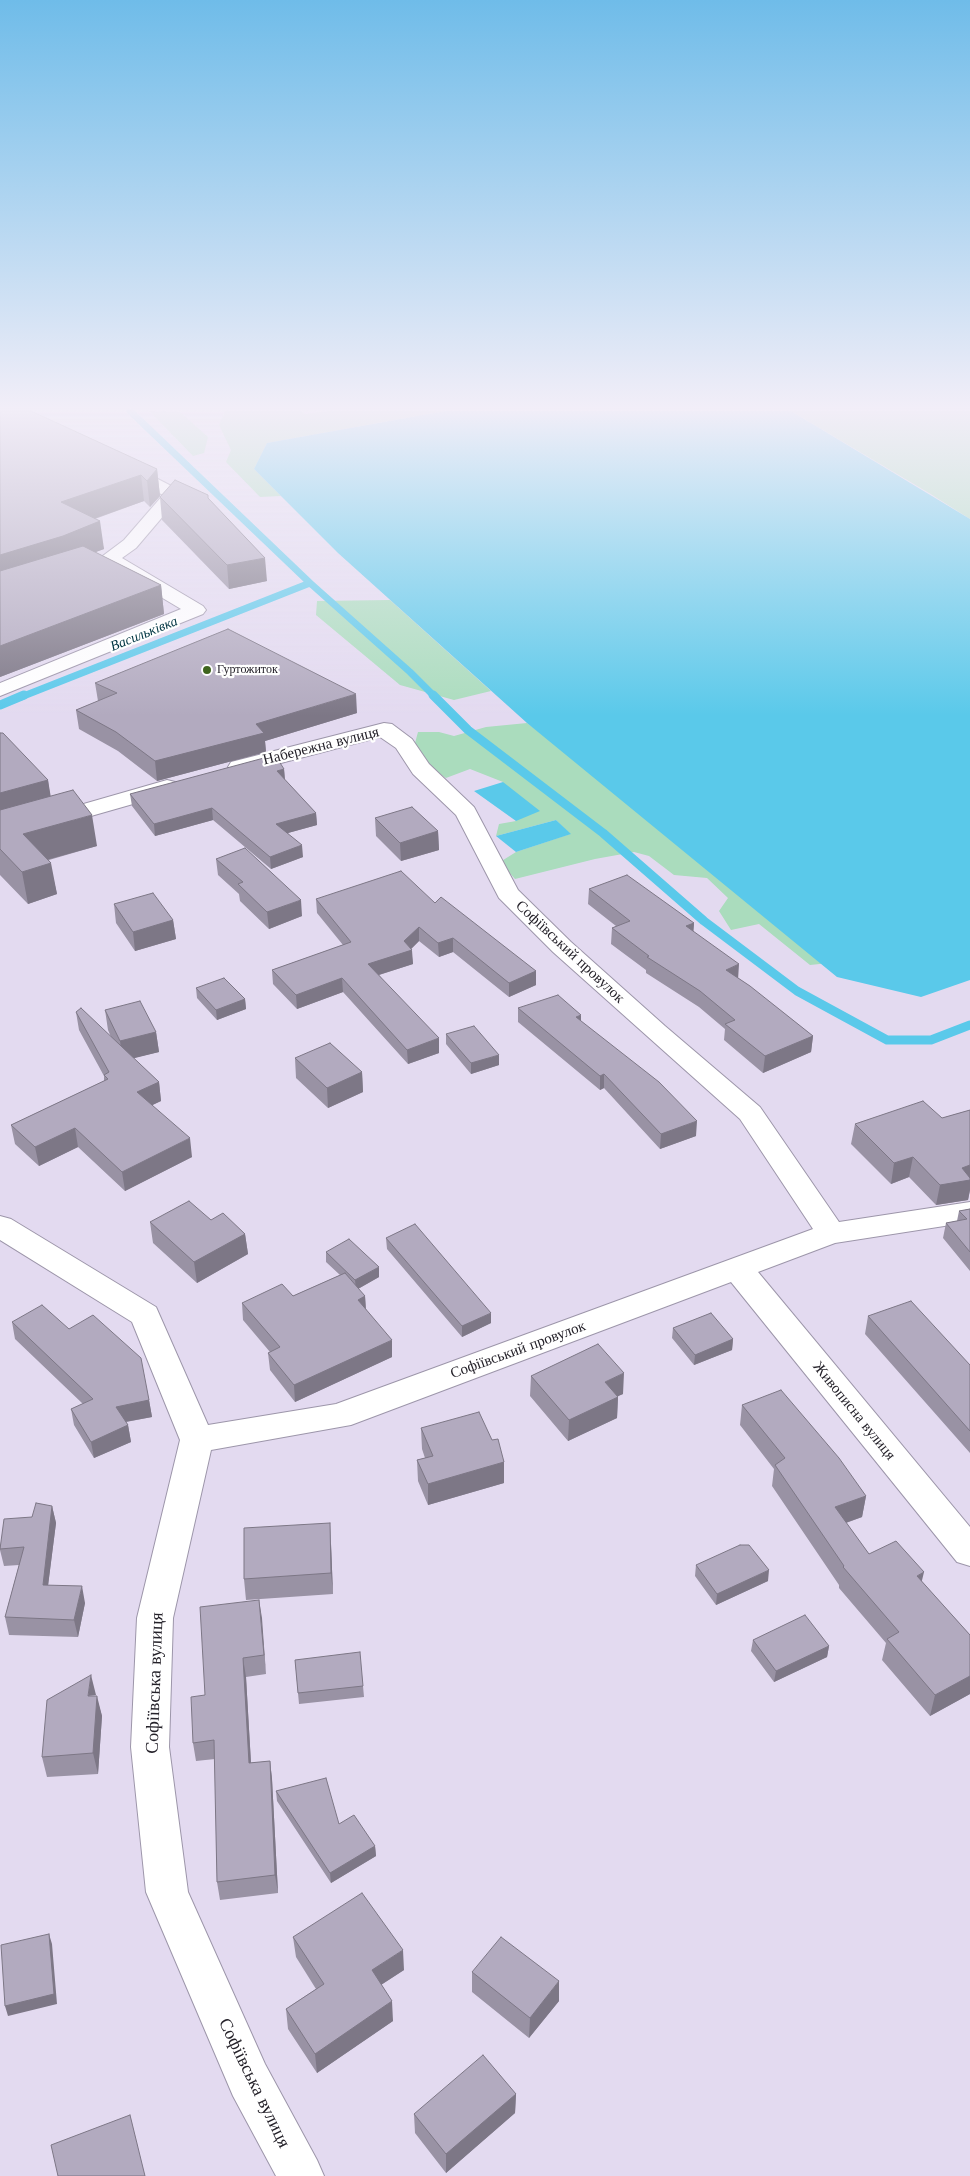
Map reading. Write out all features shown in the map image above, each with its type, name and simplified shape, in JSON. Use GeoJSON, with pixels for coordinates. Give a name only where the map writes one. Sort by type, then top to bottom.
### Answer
{"type":"FeatureCollection","features":[{"type":"Feature","properties":{"kind":"street"},"geometry":{"type":"LineString","coordinates":[[91,564],[109,558],[130,544],[156,513]]}},
{"type":"Feature","properties":{"kind":"street"},"geometry":{"type":"LineString","coordinates":[[0,690],[196,610],[109,558]]}},
{"type":"Feature","properties":{"kind":"street","name":"Набережна вулиця"},"geometry":{"type":"LineString","coordinates":[[224,771],[384,729],[404,744],[420,770],[466,812],[508,893]]}},
{"type":"Feature","properties":{"kind":"street"},"geometry":{"type":"LineString","coordinates":[[0,835],[186,782]]}},
{"type":"Feature","properties":{"kind":"street","name":"Софіївський провулок"},"geometry":{"type":"LineString","coordinates":[[508,893],[562,947],[750,1113],[831,1233]]}},
{"type":"Feature","properties":{"kind":"street","name":"Софіївський провулок"},"geometry":{"type":"LineString","coordinates":[[197,1440],[339,1416],[831,1233],[970,1212]]}},
{"type":"Feature","properties":{"kind":"street"},"geometry":{"type":"LineString","coordinates":[[0,1226],[145,1315],[197,1440]]}},
{"type":"Feature","properties":{"kind":"street","name":"Живописна вулиця"},"geometry":{"type":"LineString","coordinates":[[738,1269],[970,1552]]}},
{"type":"Feature","properties":{"kind":"street","name":"Софіївська вулиця"},"geometry":{"type":"LineString","coordinates":[[197,1440],[154,1618],[150,1747],[167,1892],[249,2080],[301,2176]]}},
{"type":"Feature","properties":{"kind":"green space"},"geometry":{"type":"Polygon","coordinates":[[[960,513],[970,513],[970,519],[960,513]]]}},
{"type":"Feature","properties":{"kind":"green space"},"geometry":{"type":"Polygon","coordinates":[[[390,600],[491,691],[454,700],[400,685],[316,615],[317,601],[390,600]]]}},
{"type":"Feature","properties":{"kind":"green space"},"geometry":{"type":"Polygon","coordinates":[[[527,723],[849,961],[810,965],[759,924],[731,930],[719,911],[728,898],[707,878],[674,875],[649,856],[634,852],[595,859],[515,879],[500,862],[516,852],[570,834],[556,820],[496,836],[499,824],[516,821],[503,782],[470,769],[446,778],[431,768],[415,743],[418,732],[439,732],[454,736],[486,727],[527,723]]]}},
{"type":"Feature","properties":{"kind":"water"},"geometry":{"type":"Polygon","coordinates":[[[298,513],[959,513],[970,519],[970,980],[921,997],[837,977],[527,723],[338,553],[298,513]]]}},
{"type":"Feature","properties":{"kind":"water"},"geometry":{"type":"Polygon","coordinates":[[[503,782],[540,811],[516,821],[474,791],[503,782]]]}},
{"type":"Feature","properties":{"kind":"water"},"geometry":{"type":"Polygon","coordinates":[[[556,820],[571,834],[516,852],[496,836],[556,820]]]}},
{"type":"Feature","properties":{"kind":"building"},"geometry":{"type":"Polygon","coordinates":[[[0,513],[83,513],[100,521],[63,536],[0,555],[0,513]]]}},
{"type":"Feature","properties":{"kind":"building"},"geometry":{"type":"Polygon","coordinates":[[[175,513],[222,513],[265,558],[227,565],[175,513]]]}},
{"type":"Feature","properties":{"kind":"building"},"geometry":{"type":"Polygon","coordinates":[[[83,546],[161,585],[0,646],[0,571],[83,546]]]}},
{"type":"Feature","properties":{"kind":"building"},"geometry":{"type":"Polygon","coordinates":[[[228,629],[356,694],[256,724],[264,733],[155,761],[116,732],[76,710],[117,693],[95,683],[228,629]]]}},
{"type":"Feature","properties":{"kind":"building"},"geometry":{"type":"Polygon","coordinates":[[[0,733],[3,733],[48,780],[0,793],[0,733]]]}},
{"type":"Feature","properties":{"kind":"building"},"geometry":{"type":"Polygon","coordinates":[[[275,755],[284,769],[277,771],[316,813],[276,824],[302,845],[270,857],[212,808],[154,824],[130,794],[275,755]]]}},
{"type":"Feature","properties":{"kind":"building"},"geometry":{"type":"Polygon","coordinates":[[[73,790],[92,815],[23,834],[51,863],[22,872],[0,849],[0,810],[73,790]]]}},
{"type":"Feature","properties":{"kind":"building"},"geometry":{"type":"Polygon","coordinates":[[[412,807],[438,831],[400,843],[375,818],[412,807]]]}},
{"type":"Feature","properties":{"kind":"building"},"geometry":{"type":"Polygon","coordinates":[[[245,848],[301,900],[267,912],[238,884],[243,882],[216,859],[245,848]]]}},
{"type":"Feature","properties":{"kind":"building"},"geometry":{"type":"Polygon","coordinates":[[[401,871],[435,903],[441,897],[536,971],[509,983],[453,938],[438,943],[419,927],[404,941],[412,950],[368,964],[439,1038],[407,1050],[342,978],[296,995],[272,970],[351,942],[316,899],[401,871]]]}},
{"type":"Feature","properties":{"kind":"building"},"geometry":{"type":"Polygon","coordinates":[[[627,875],[694,923],[686,926],[739,964],[726,970],[750,986],[813,1036],[765,1056],[725,1024],[735,1020],[700,991],[647,957],[649,956],[612,928],[630,921],[589,889],[627,875]]]}},
{"type":"Feature","properties":{"kind":"building"},"geometry":{"type":"Polygon","coordinates":[[[153,893],[173,920],[133,932],[114,904],[153,893]]]}},
{"type":"Feature","properties":{"kind":"building"},"geometry":{"type":"Polygon","coordinates":[[[224,978],[245,999],[216,1010],[196,988],[224,978]]]}},
{"type":"Feature","properties":{"kind":"building"},"geometry":{"type":"Polygon","coordinates":[[[558,995],[581,1015],[576,1017],[659,1082],[697,1121],[661,1134],[604,1074],[600,1076],[518,1008],[558,995]]]}},
{"type":"Feature","properties":{"kind":"building"},"geometry":{"type":"Polygon","coordinates":[[[140,1001],[156,1032],[120,1041],[105,1010],[140,1001]]]}},
{"type":"Feature","properties":{"kind":"building"},"geometry":{"type":"Polygon","coordinates":[[[81,1008],[159,1082],[137,1092],[190,1138],[122,1172],[75,1128],[35,1147],[11,1125],[108,1079],[104,1075],[109,1072],[76,1012],[81,1008]]]}},
{"type":"Feature","properties":{"kind":"building"},"geometry":{"type":"Polygon","coordinates":[[[474,1026],[499,1055],[471,1063],[446,1034],[474,1026]]]}},
{"type":"Feature","properties":{"kind":"building"},"geometry":{"type":"Polygon","coordinates":[[[330,1043],[362,1072],[327,1088],[295,1058],[330,1043]]]}},
{"type":"Feature","properties":{"kind":"building"},"geometry":{"type":"Polygon","coordinates":[[[923,1101],[942,1118],[970,1110],[970,1165],[962,1168],[970,1180],[940,1185],[913,1157],[894,1163],[855,1124],[923,1101]]]}},
{"type":"Feature","properties":{"kind":"building"},"geometry":{"type":"Polygon","coordinates":[[[189,1201],[211,1220],[223,1213],[245,1234],[194,1262],[150,1222],[189,1201]]]}},
{"type":"Feature","properties":{"kind":"building"},"geometry":{"type":"Polygon","coordinates":[[[970,1209],[970,1252],[946,1223],[967,1219],[959,1211],[970,1209]]]}},
{"type":"Feature","properties":{"kind":"building"},"geometry":{"type":"Polygon","coordinates":[[[415,1224],[491,1313],[462,1326],[386,1238],[415,1224]]]}},
{"type":"Feature","properties":{"kind":"building"},"geometry":{"type":"Polygon","coordinates":[[[349,1239],[379,1267],[355,1280],[326,1252],[349,1239]]]}},
{"type":"Feature","properties":{"kind":"building"},"geometry":{"type":"Polygon","coordinates":[[[345,1273],[365,1296],[358,1300],[392,1340],[294,1385],[268,1353],[280,1347],[242,1303],[282,1284],[293,1296],[345,1273]]]}},
{"type":"Feature","properties":{"kind":"building"},"geometry":{"type":"Polygon","coordinates":[[[911,1301],[970,1365],[970,1431],[868,1316],[911,1301]]]}},
{"type":"Feature","properties":{"kind":"building"},"geometry":{"type":"Polygon","coordinates":[[[42,1305],[69,1329],[93,1315],[141,1358],[149,1400],[116,1407],[128,1425],[91,1442],[71,1409],[93,1399],[12,1322],[42,1305]]]}},
{"type":"Feature","properties":{"kind":"building"},"geometry":{"type":"Polygon","coordinates":[[[711,1313],[733,1339],[695,1355],[673,1328],[711,1313]]]}},
{"type":"Feature","properties":{"kind":"building"},"geometry":{"type":"Polygon","coordinates":[[[598,1344],[624,1373],[605,1382],[618,1397],[569,1420],[531,1376],[598,1344]]]}},
{"type":"Feature","properties":{"kind":"building"},"geometry":{"type":"Polygon","coordinates":[[[781,1390],[839,1458],[866,1496],[835,1507],[869,1554],[896,1541],[924,1572],[917,1576],[970,1635],[970,1676],[935,1695],[887,1639],[899,1632],[843,1567],[775,1465],[785,1458],[742,1405],[781,1390]]]}},
{"type":"Feature","properties":{"kind":"building"},"geometry":{"type":"Polygon","coordinates":[[[479,1412],[492,1440],[498,1439],[504,1462],[428,1484],[417,1460],[433,1456],[421,1428],[479,1412]]]}},
{"type":"Feature","properties":{"kind":"building"},"geometry":{"type":"Polygon","coordinates":[[[36,1503],[52,1506],[43,1585],[82,1586],[74,1620],[5,1617],[24,1547],[0,1549],[4,1519],[32,1517],[36,1503]]]}},
{"type":"Feature","properties":{"kind":"building"},"geometry":{"type":"Polygon","coordinates":[[[330,1523],[331,1573],[244,1579],[244,1528],[330,1523]]]}},
{"type":"Feature","properties":{"kind":"building"},"geometry":{"type":"Polygon","coordinates":[[[740,1545],[749,1545],[769,1570],[717,1594],[696,1565],[740,1545]]]}},
{"type":"Feature","properties":{"kind":"building"},"geometry":{"type":"Polygon","coordinates":[[[259,1600],[264,1655],[243,1658],[249,1763],[270,1761],[275,1875],[217,1882],[214,1740],[193,1743],[191,1697],[205,1695],[200,1607],[259,1600]]]}},
{"type":"Feature","properties":{"kind":"building"},"geometry":{"type":"Polygon","coordinates":[[[805,1615],[829,1646],[776,1671],[753,1640],[805,1615]]]}},
{"type":"Feature","properties":{"kind":"building"},"geometry":{"type":"Polygon","coordinates":[[[360,1652],[363,1686],[298,1693],[295,1660],[360,1652]]]}},
{"type":"Feature","properties":{"kind":"building"},"geometry":{"type":"Polygon","coordinates":[[[91,1675],[88,1696],[97,1696],[93,1753],[42,1757],[47,1700],[91,1675]]]}},
{"type":"Feature","properties":{"kind":"building"},"geometry":{"type":"Polygon","coordinates":[[[326,1778],[339,1824],[354,1815],[375,1846],[330,1873],[276,1791],[326,1778]]]}},
{"type":"Feature","properties":{"kind":"building"},"geometry":{"type":"Polygon","coordinates":[[[362,1893],[403,1950],[372,1970],[392,2001],[315,2054],[286,2009],[324,1984],[293,1937],[362,1893]]]}},
{"type":"Feature","properties":{"kind":"building"},"geometry":{"type":"Polygon","coordinates":[[[49,1934],[54,1994],[5,2006],[1,1945],[49,1934]]]}},
{"type":"Feature","properties":{"kind":"building"},"geometry":{"type":"Polygon","coordinates":[[[501,1937],[559,1981],[530,2018],[472,1972],[501,1937]]]}},
{"type":"Feature","properties":{"kind":"building"},"geometry":{"type":"Polygon","coordinates":[[[483,2055],[516,2094],[446,2154],[414,2114],[483,2055]]]}},
{"type":"Feature","properties":{"kind":"building"},"geometry":{"type":"Polygon","coordinates":[[[130,2115],[145,2176],[58,2176],[51,2145],[130,2115]]]}},
{"type":"Feature","properties":{"kind":"waterway","name":"Васильківка"},"geometry":{"type":"LineString","coordinates":[[236,513],[310,583]]}},
{"type":"Feature","properties":{"kind":"waterway","name":"Васильківка"},"geometry":{"type":"LineString","coordinates":[[21,697],[310,583]]}},
{"type":"Feature","properties":{"kind":"waterway"},"geometry":{"type":"LineString","coordinates":[[310,583],[410,672],[468,730],[603,833],[704,921],[797,991],[887,1040],[931,1040],[970,1025]]}},
{"type":"Feature","properties":{"kind":"waterway","name":"Васильківка"},"geometry":{"type":"LineString","coordinates":[[0,705],[24,695]]}},
{"type":"Feature","properties":{"kind":"place","name":"Гуртожиток"},"geometry":{"type":"Point","coordinates":[207,670]}}]}
